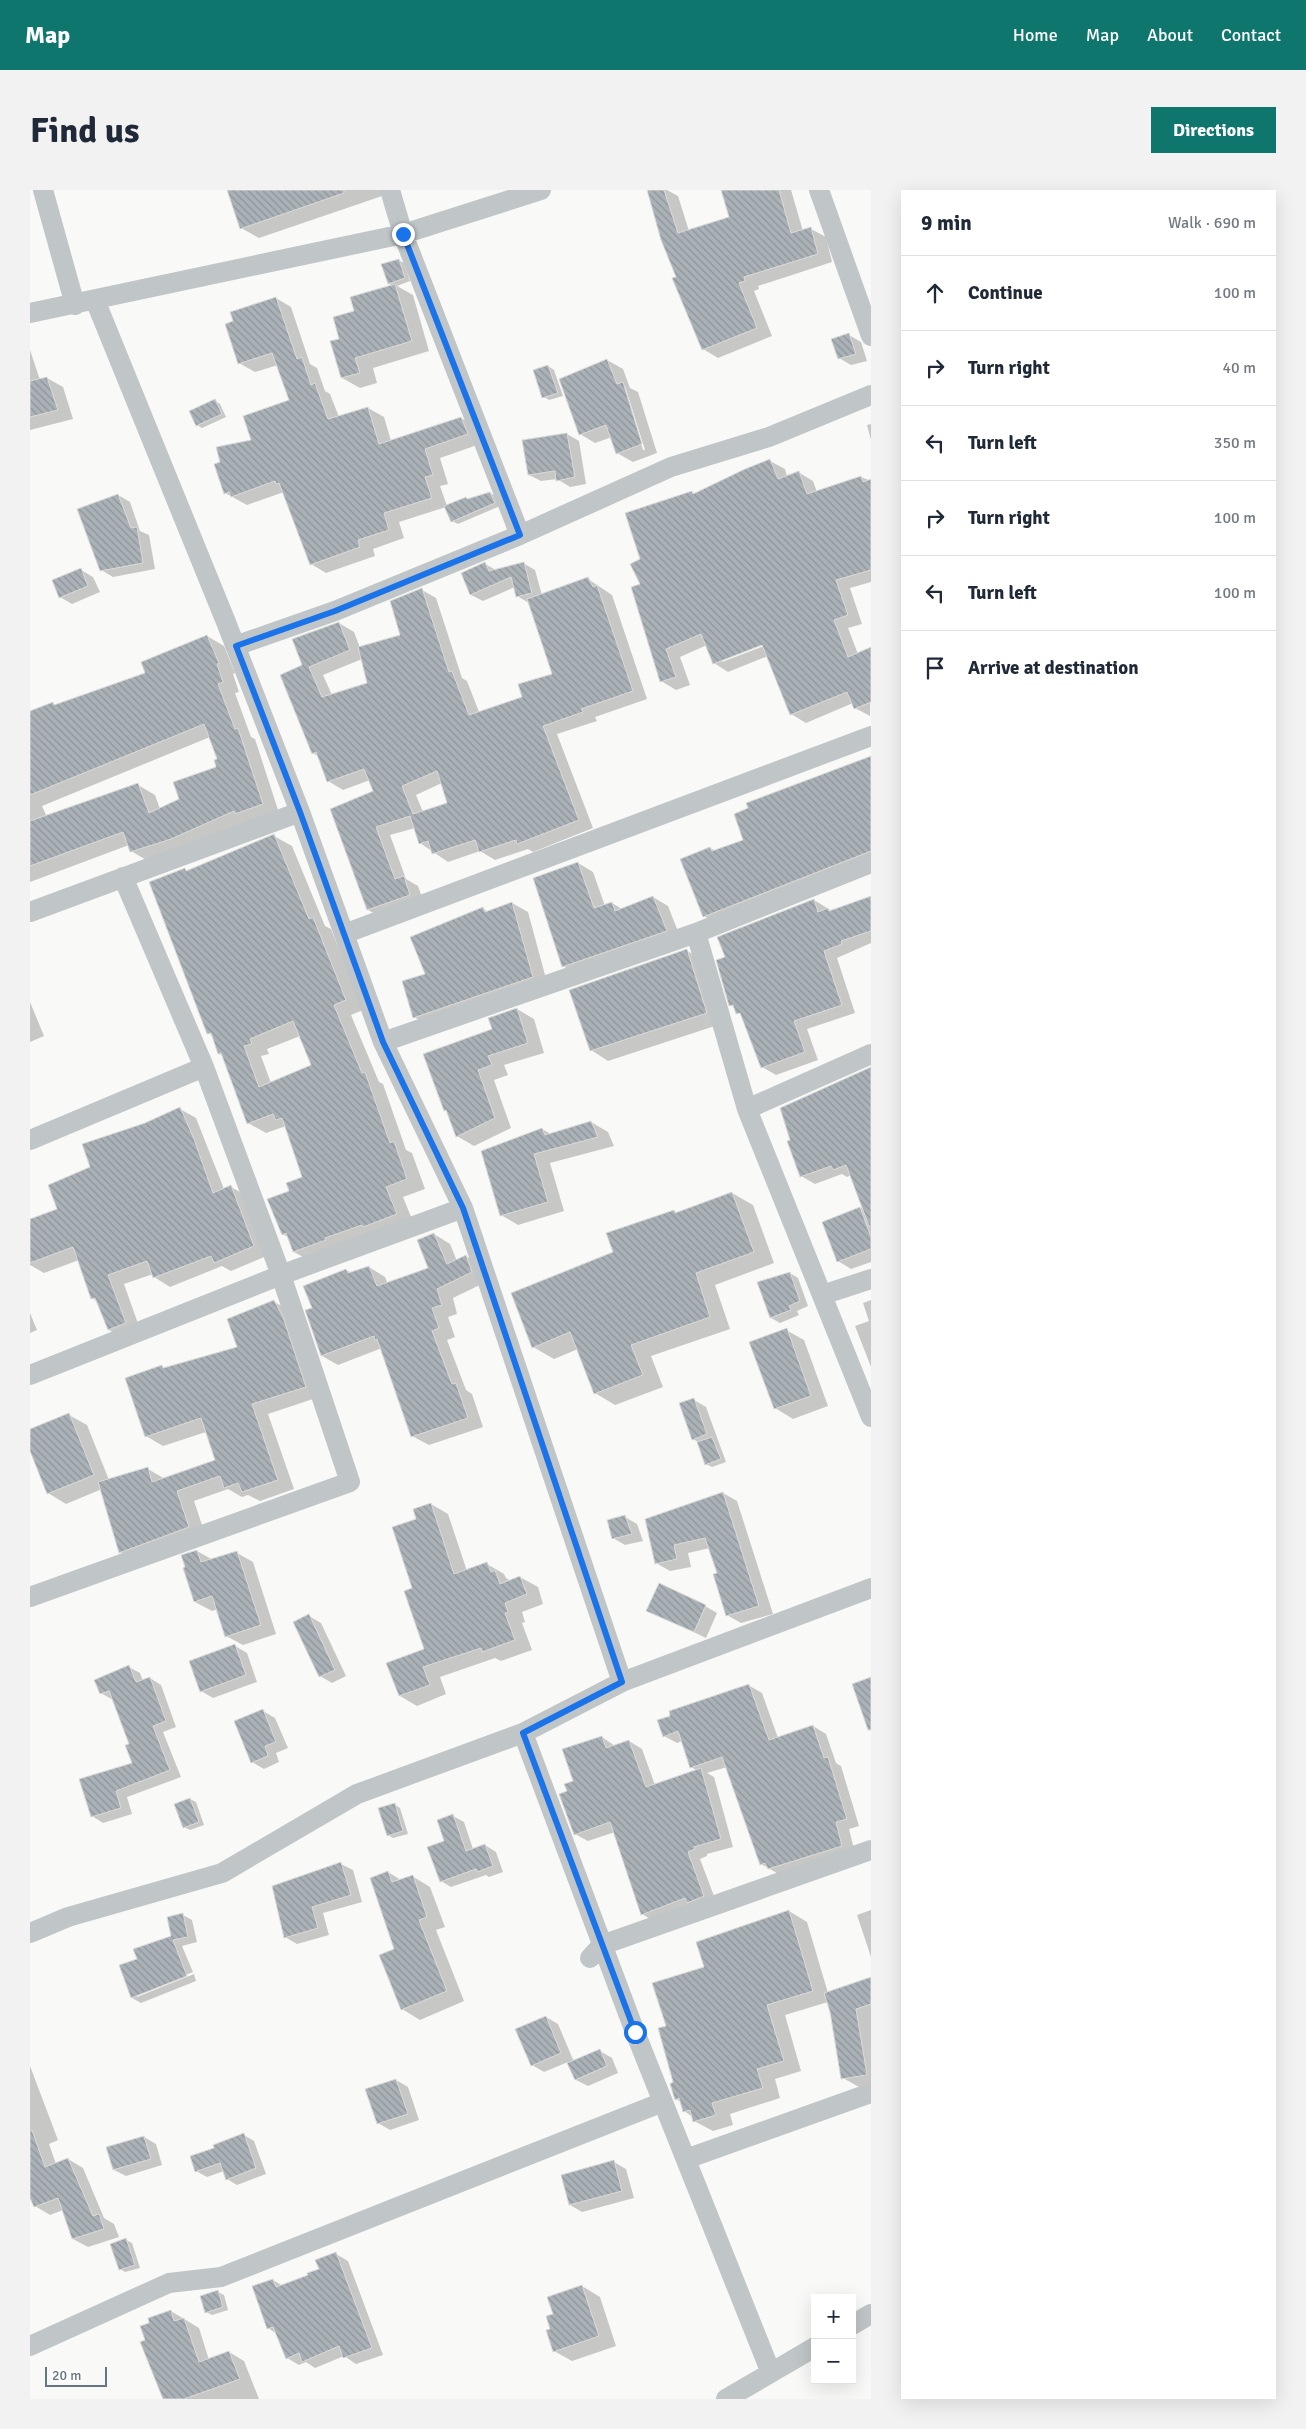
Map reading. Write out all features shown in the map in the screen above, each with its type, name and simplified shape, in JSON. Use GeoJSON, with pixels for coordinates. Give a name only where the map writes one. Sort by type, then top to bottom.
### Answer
{"type":"FeatureCollection","features":[{"type":"Feature","properties":{"kind":"street"},"geometry":{"type":"LineString","coordinates":[[43,190],[74,305]]}},
{"type":"Feature","properties":{"kind":"street"},"geometry":{"type":"LineString","coordinates":[[390,190],[403,234],[520,535]]}},
{"type":"Feature","properties":{"kind":"street"},"geometry":{"type":"LineString","coordinates":[[30,313],[403,234],[541,190]]}},
{"type":"Feature","properties":{"kind":"street"},"geometry":{"type":"LineString","coordinates":[[819,190],[871,336]]}},
{"type":"Feature","properties":{"kind":"street"},"geometry":{"type":"LineString","coordinates":[[95,300],[236,646],[300,812],[383,1042],[463,1208],[622,1682]]}},
{"type":"Feature","properties":{"kind":"street"},"geometry":{"type":"LineString","coordinates":[[236,646],[335,611],[520,535],[671,467],[769,437],[871,395]]}},
{"type":"Feature","properties":{"kind":"street"},"geometry":{"type":"LineString","coordinates":[[344,934],[871,736]]}},
{"type":"Feature","properties":{"kind":"street"},"geometry":{"type":"LineString","coordinates":[[30,912],[300,812]]}},
{"type":"Feature","properties":{"kind":"street"},"geometry":{"type":"LineString","coordinates":[[383,1042],[696,933],[871,863]]}},
{"type":"Feature","properties":{"kind":"street"},"geometry":{"type":"LineString","coordinates":[[30,1597],[350,1482],[281,1275],[204,1067],[123,878]]}},
{"type":"Feature","properties":{"kind":"street"},"geometry":{"type":"LineString","coordinates":[[696,933],[747,1109],[871,1417]]}},
{"type":"Feature","properties":{"kind":"street"},"geometry":{"type":"LineString","coordinates":[[747,1109],[871,1054]]}},
{"type":"Feature","properties":{"kind":"street"},"geometry":{"type":"LineString","coordinates":[[30,1140],[204,1067]]}},
{"type":"Feature","properties":{"kind":"street"},"geometry":{"type":"LineString","coordinates":[[30,1375],[281,1275],[463,1208]]}},
{"type":"Feature","properties":{"kind":"street"},"geometry":{"type":"LineString","coordinates":[[822,1295],[871,1279]]}},
{"type":"Feature","properties":{"kind":"street"},"geometry":{"type":"LineString","coordinates":[[30,1933],[68,1918],[222,1873],[357,1794],[523,1733],[622,1682],[871,1588]]}},
{"type":"Feature","properties":{"kind":"street"},"geometry":{"type":"LineString","coordinates":[[523,1733],[596,1951],[663,2102],[771,2373]]}},
{"type":"Feature","properties":{"kind":"street"},"geometry":{"type":"LineString","coordinates":[[596,1951],[871,1850]]}},
{"type":"Feature","properties":{"kind":"street"},"geometry":{"type":"LineString","coordinates":[[686,2159],[871,2093]]}},
{"type":"Feature","properties":{"kind":"street"},"geometry":{"type":"LineString","coordinates":[[30,2346],[169,2283],[221,2277],[663,2102]]}},
{"type":"Feature","properties":{"kind":"street"},"geometry":{"type":"LineString","coordinates":[[856,2323],[871,2314]]}},
{"type":"Feature","properties":{"kind":"street"},"geometry":{"type":"LineString","coordinates":[[726,2399],[757,2391],[771,2373],[811,2349]]}},
{"type":"Feature","properties":{"kind":"building"},"geometry":{"type":"Polygon","coordinates":[[[227,190],[344,190],[344,193],[240,229],[227,190]]]}},
{"type":"Feature","properties":{"kind":"building"},"geometry":{"type":"Polygon","coordinates":[[[647,190],[664,190],[678,233],[729,217],[721,190],[779,190],[791,233],[811,227],[818,254],[744,277],[745,281],[739,283],[757,328],[702,350],[672,278],[676,277],[661,240],[647,190]]]}},
{"type":"Feature","properties":{"kind":"building"},"geometry":{"type":"Polygon","coordinates":[[[399,259],[405,278],[388,284],[381,264],[399,259]]]}},
{"type":"Feature","properties":{"kind":"building"},"geometry":{"type":"Polygon","coordinates":[[[395,284],[412,341],[355,358],[360,373],[341,378],[330,341],[339,339],[333,317],[354,311],[350,297],[395,284]]]}},
{"type":"Feature","properties":{"kind":"building"},"geometry":{"type":"Polygon","coordinates":[[[276,297],[297,359],[302,357],[311,385],[315,383],[328,419],[368,407],[379,444],[461,417],[468,434],[425,449],[433,475],[425,477],[432,498],[384,513],[389,530],[358,540],[360,547],[310,565],[279,483],[276,484],[275,481],[231,497],[229,492],[224,494],[214,464],[220,462],[216,447],[251,440],[243,416],[289,400],[272,353],[238,364],[225,324],[233,321],[230,312],[276,297]]]}},
{"type":"Feature","properties":{"kind":"building"},"geometry":{"type":"Polygon","coordinates":[[[849,333],[856,354],[838,359],[831,339],[849,333]]]}},
{"type":"Feature","properties":{"kind":"building"},"geometry":{"type":"Polygon","coordinates":[[[607,359],[617,384],[623,382],[642,444],[616,454],[606,425],[579,435],[559,379],[607,359]]]}},
{"type":"Feature","properties":{"kind":"building"},"geometry":{"type":"Polygon","coordinates":[[[548,365],[558,393],[542,398],[533,370],[548,365]]]}},
{"type":"Feature","properties":{"kind":"building"},"geometry":{"type":"Polygon","coordinates":[[[47,377],[58,410],[30,417],[30,381],[47,377]]]}},
{"type":"Feature","properties":{"kind":"building"},"geometry":{"type":"Polygon","coordinates":[[[215,399],[222,414],[196,426],[189,411],[215,399]]]}},
{"type":"Feature","properties":{"kind":"building"},"geometry":{"type":"Polygon","coordinates":[[[567,433],[575,477],[556,481],[555,471],[528,475],[522,440],[567,433]]]}},
{"type":"Feature","properties":{"kind":"building"},"geometry":{"type":"Polygon","coordinates":[[[770,459],[778,479],[799,471],[807,494],[861,476],[863,482],[871,479],[871,570],[836,580],[848,615],[834,620],[848,657],[871,647],[871,702],[854,709],[847,692],[790,715],[762,645],[713,664],[701,634],[666,649],[676,677],[660,682],[631,587],[640,584],[630,564],[640,559],[625,513],[692,491],[693,494],[770,459]]]}},
{"type":"Feature","properties":{"kind":"building"},"geometry":{"type":"Polygon","coordinates":[[[490,492],[495,503],[451,522],[444,506],[466,497],[467,499],[490,492]]]}},
{"type":"Feature","properties":{"kind":"building"},"geometry":{"type":"Polygon","coordinates":[[[118,494],[131,528],[137,527],[143,563],[100,571],[77,509],[118,494]]]}},
{"type":"Feature","properties":{"kind":"building"},"geometry":{"type":"Polygon","coordinates":[[[485,562],[489,571],[524,562],[532,593],[516,597],[511,577],[470,595],[461,573],[485,562]]]}},
{"type":"Feature","properties":{"kind":"building"},"geometry":{"type":"Polygon","coordinates":[[[81,568],[88,586],[59,598],[52,580],[81,568]]]}},
{"type":"Feature","properties":{"kind":"building"},"geometry":{"type":"Polygon","coordinates":[[[588,577],[593,587],[597,585],[633,691],[581,709],[583,712],[543,726],[579,820],[517,844],[516,840],[479,852],[475,840],[432,854],[428,841],[419,844],[410,816],[376,827],[395,879],[404,876],[410,895],[367,910],[330,809],[373,791],[364,769],[327,782],[316,752],[312,754],[280,675],[302,665],[292,639],[339,622],[350,650],[309,667],[322,697],[367,683],[358,647],[400,635],[390,601],[422,588],[449,672],[452,671],[469,715],[522,697],[518,684],[552,674],[527,599],[588,577]],[[437,771],[402,786],[413,814],[447,803],[437,771]]]}},
{"type":"Feature","properties":{"kind":"building"},"geometry":{"type":"Polygon","coordinates":[[[207,635],[219,663],[217,664],[223,682],[218,684],[235,729],[238,728],[263,804],[235,814],[234,811],[171,839],[130,852],[123,832],[30,866],[30,821],[138,783],[149,813],[179,799],[173,782],[216,767],[214,760],[217,759],[204,724],[30,795],[30,711],[53,702],[54,705],[145,673],[141,662],[207,635]]]}},
{"type":"Feature","properties":{"kind":"building"},"geometry":{"type":"Polygon","coordinates":[[[871,756],[871,851],[703,917],[680,859],[710,847],[712,851],[743,840],[734,814],[748,808],[746,803],[871,756]]]}},
{"type":"Feature","properties":{"kind":"building"},"geometry":{"type":"Polygon","coordinates":[[[274,834],[309,919],[313,917],[346,1000],[334,1005],[362,1073],[365,1072],[390,1143],[394,1141],[407,1179],[386,1187],[397,1214],[363,1227],[362,1225],[325,1238],[326,1240],[293,1252],[286,1233],[282,1235],[267,1199],[289,1191],[286,1183],[302,1177],[282,1118],[276,1120],[273,1114],[247,1124],[221,1053],[218,1054],[211,1033],[207,1034],[149,882],[185,868],[186,871],[274,834]],[[293,1021],[250,1039],[252,1044],[244,1046],[259,1087],[311,1065],[293,1021]]]}},
{"type":"Feature","properties":{"kind":"building"},"geometry":{"type":"Polygon","coordinates":[[[578,862],[594,908],[612,902],[615,911],[653,896],[667,931],[562,967],[533,878],[578,862]]]}},
{"type":"Feature","properties":{"kind":"building"},"geometry":{"type":"Polygon","coordinates":[[[871,896],[871,931],[841,941],[842,944],[824,951],[842,1005],[794,1021],[805,1052],[761,1068],[740,1013],[736,1014],[733,1005],[729,1006],[716,960],[725,957],[717,937],[814,899],[818,912],[828,908],[829,911],[871,896]]]}},
{"type":"Feature","properties":{"kind":"building"},"geometry":{"type":"Polygon","coordinates":[[[512,902],[533,977],[413,1018],[402,981],[425,974],[410,937],[483,907],[485,912],[512,902]]]}},
{"type":"Feature","properties":{"kind":"building"},"geometry":{"type":"Polygon","coordinates":[[[687,949],[707,1013],[590,1051],[569,990],[687,949]]]}},
{"type":"Feature","properties":{"kind":"building"},"geometry":{"type":"Polygon","coordinates":[[[517,1008],[528,1043],[488,1056],[492,1065],[478,1070],[495,1118],[456,1137],[446,1110],[444,1111],[423,1054],[492,1029],[488,1018],[517,1008]]]}},
{"type":"Feature","properties":{"kind":"building"},"geometry":{"type":"Polygon","coordinates":[[[871,1067],[871,1226],[869,1226],[846,1165],[833,1170],[831,1166],[800,1177],[787,1141],[790,1140],[780,1108],[871,1067]]]}},
{"type":"Feature","properties":{"kind":"building"},"geometry":{"type":"Polygon","coordinates":[[[180,1107],[194,1139],[213,1193],[231,1185],[254,1246],[214,1263],[211,1256],[153,1278],[147,1261],[108,1275],[126,1323],[108,1330],[95,1298],[91,1299],[73,1247],[30,1263],[30,1219],[57,1209],[48,1185],[90,1167],[82,1144],[145,1123],[180,1107]]]}},
{"type":"Feature","properties":{"kind":"building"},"geometry":{"type":"Polygon","coordinates":[[[591,1121],[598,1137],[534,1154],[548,1202],[500,1216],[481,1151],[542,1128],[545,1135],[591,1121]]]}},
{"type":"Feature","properties":{"kind":"building"},"geometry":{"type":"Polygon","coordinates":[[[732,1192],[754,1252],[696,1273],[710,1317],[631,1345],[643,1375],[594,1394],[570,1332],[532,1348],[511,1293],[613,1252],[606,1233],[674,1210],[675,1213],[732,1192]]]}},
{"type":"Feature","properties":{"kind":"building"},"geometry":{"type":"Polygon","coordinates":[[[860,1207],[871,1237],[871,1249],[837,1262],[822,1222],[860,1207]]]}},
{"type":"Feature","properties":{"kind":"building"},"geometry":{"type":"Polygon","coordinates":[[[434,1233],[447,1264],[466,1255],[472,1272],[437,1289],[442,1305],[432,1308],[439,1328],[432,1331],[452,1384],[456,1383],[468,1418],[411,1437],[377,1339],[375,1340],[374,1336],[321,1356],[305,1310],[312,1308],[303,1286],[346,1269],[348,1273],[369,1266],[377,1286],[428,1268],[417,1240],[434,1233]]]}},
{"type":"Feature","properties":{"kind":"building"},"geometry":{"type":"Polygon","coordinates":[[[790,1272],[800,1301],[789,1306],[791,1310],[770,1318],[757,1282],[790,1272]]]}},
{"type":"Feature","properties":{"kind":"building"},"geometry":{"type":"Polygon","coordinates":[[[274,1300],[283,1317],[306,1387],[252,1404],[278,1480],[242,1492],[238,1483],[224,1488],[220,1476],[177,1491],[189,1527],[119,1553],[98,1482],[148,1467],[152,1482],[215,1460],[201,1418],[145,1437],[125,1378],[162,1365],[163,1368],[237,1347],[227,1319],[274,1300]]]}},
{"type":"Feature","properties":{"kind":"building"},"geometry":{"type":"Polygon","coordinates":[[[787,1328],[811,1396],[774,1409],[749,1342],[787,1328]]]}},
{"type":"Feature","properties":{"kind":"building"},"geometry":{"type":"Polygon","coordinates":[[[694,1398],[707,1434],[692,1440],[679,1403],[694,1398]]]}},
{"type":"Feature","properties":{"kind":"building"},"geometry":{"type":"Polygon","coordinates":[[[69,1413],[94,1475],[47,1494],[30,1451],[30,1429],[69,1413]]]}},
{"type":"Feature","properties":{"kind":"building"},"geometry":{"type":"Polygon","coordinates":[[[712,1437],[721,1459],[705,1465],[697,1442],[712,1437]]]}},
{"type":"Feature","properties":{"kind":"building"},"geometry":{"type":"Polygon","coordinates":[[[723,1492],[759,1606],[726,1616],[713,1574],[717,1573],[705,1538],[674,1545],[677,1559],[655,1564],[645,1519],[723,1492]]]}},
{"type":"Feature","properties":{"kind":"building"},"geometry":{"type":"Polygon","coordinates":[[[431,1503],[454,1574],[487,1562],[491,1572],[495,1570],[500,1584],[520,1576],[527,1594],[505,1603],[508,1612],[505,1613],[515,1640],[482,1652],[481,1648],[423,1667],[430,1685],[399,1696],[386,1663],[424,1649],[404,1591],[412,1588],[392,1527],[416,1519],[413,1509],[431,1503]]]}},
{"type":"Feature","properties":{"kind":"building"},"geometry":{"type":"Polygon","coordinates":[[[625,1515],[632,1534],[612,1539],[607,1520],[625,1515]]]}},
{"type":"Feature","properties":{"kind":"building"},"geometry":{"type":"Polygon","coordinates":[[[197,1550],[201,1562],[237,1551],[261,1625],[225,1637],[212,1596],[194,1602],[183,1568],[185,1567],[181,1555],[197,1550]]]}},
{"type":"Feature","properties":{"kind":"building"},"geometry":{"type":"Polygon","coordinates":[[[659,1583],[706,1605],[694,1632],[646,1611],[659,1583]]]}},
{"type":"Feature","properties":{"kind":"building"},"geometry":{"type":"Polygon","coordinates":[[[309,1614],[335,1670],[319,1677],[293,1622],[309,1614]]]}},
{"type":"Feature","properties":{"kind":"building"},"geometry":{"type":"Polygon","coordinates":[[[235,1644],[246,1675],[200,1692],[189,1661],[235,1644]]]}},
{"type":"Feature","properties":{"kind":"building"},"geometry":{"type":"Polygon","coordinates":[[[129,1665],[136,1682],[150,1677],[166,1721],[153,1726],[170,1770],[116,1791],[121,1808],[91,1817],[79,1779],[132,1763],[125,1745],[129,1744],[109,1691],[100,1694],[94,1680],[129,1665]]]}},
{"type":"Feature","properties":{"kind":"building"},"geometry":{"type":"Polygon","coordinates":[[[871,1677],[871,1730],[868,1730],[852,1684],[871,1677]]]}},
{"type":"Feature","properties":{"kind":"building"},"geometry":{"type":"Polygon","coordinates":[[[749,1684],[769,1740],[813,1725],[824,1758],[828,1757],[847,1819],[836,1822],[842,1846],[768,1869],[765,1863],[760,1865],[722,1757],[690,1768],[678,1731],[663,1737],[657,1720],[670,1716],[669,1711],[749,1684]]]}},
{"type":"Feature","properties":{"kind":"building"},"geometry":{"type":"Polygon","coordinates":[[[263,1709],[276,1742],[265,1746],[268,1756],[251,1763],[234,1721],[263,1709]]]}},
{"type":"Feature","properties":{"kind":"building"},"geometry":{"type":"Polygon","coordinates":[[[602,1736],[606,1748],[629,1740],[646,1787],[701,1768],[721,1839],[694,1847],[695,1849],[688,1852],[704,1896],[687,1903],[685,1898],[641,1915],[610,1822],[574,1835],[559,1794],[567,1791],[564,1784],[573,1781],[562,1749],[602,1736]]]}},
{"type":"Feature","properties":{"kind":"building"},"geometry":{"type":"Polygon","coordinates":[[[190,1798],[199,1822],[183,1828],[174,1804],[190,1798]]]}},
{"type":"Feature","properties":{"kind":"building"},"geometry":{"type":"Polygon","coordinates":[[[395,1803],[403,1831],[387,1836],[378,1808],[395,1803]]]}},
{"type":"Feature","properties":{"kind":"building"},"geometry":{"type":"Polygon","coordinates":[[[453,1814],[466,1851],[485,1844],[493,1866],[477,1872],[476,1869],[440,1882],[427,1847],[444,1841],[437,1820],[453,1814]]]}},
{"type":"Feature","properties":{"kind":"building"},"geometry":{"type":"Polygon","coordinates":[[[341,1862],[351,1895],[312,1907],[318,1928],[284,1938],[272,1886],[341,1862]]]}},
{"type":"Feature","properties":{"kind":"building"},"geometry":{"type":"Polygon","coordinates":[[[388,1871],[392,1882],[413,1875],[427,1917],[419,1920],[447,1991],[401,2010],[379,1955],[394,1949],[370,1878],[388,1871]]]}},
{"type":"Feature","properties":{"kind":"building"},"geometry":{"type":"Polygon","coordinates":[[[789,1910],[813,1991],[767,2005],[784,2061],[757,2069],[763,2088],[712,2103],[716,2115],[693,2122],[690,2110],[683,2112],[679,2098],[675,2100],[670,2084],[673,2082],[658,2028],[666,2026],[652,1983],[704,1967],[696,1942],[789,1910]]]}},
{"type":"Feature","properties":{"kind":"building"},"geometry":{"type":"Polygon","coordinates":[[[183,1913],[188,1937],[173,1940],[187,1976],[131,1998],[119,1965],[137,1959],[133,1949],[171,1936],[167,1917],[183,1913]]]}},
{"type":"Feature","properties":{"kind":"building"},"geometry":{"type":"Polygon","coordinates":[[[871,1977],[871,2004],[856,2009],[867,2075],[841,2079],[830,2012],[824,1993],[871,1977]]]}},
{"type":"Feature","properties":{"kind":"building"},"geometry":{"type":"Polygon","coordinates":[[[546,2016],[561,2053],[531,2066],[515,2029],[546,2016]]]}},
{"type":"Feature","properties":{"kind":"building"},"geometry":{"type":"Polygon","coordinates":[[[600,2049],[607,2066],[575,2080],[567,2063],[600,2049]]]}},
{"type":"Feature","properties":{"kind":"building"},"geometry":{"type":"Polygon","coordinates":[[[396,2079],[408,2114],[377,2124],[365,2089],[396,2079]]]}},
{"type":"Feature","properties":{"kind":"building"},"geometry":{"type":"Polygon","coordinates":[[[32,2130],[45,2167],[68,2158],[93,2216],[99,2214],[104,2229],[72,2239],[58,2198],[34,2207],[30,2198],[30,2131],[32,2130]]]}},
{"type":"Feature","properties":{"kind":"building"},"geometry":{"type":"Polygon","coordinates":[[[244,2133],[256,2168],[226,2180],[220,2163],[195,2172],[190,2156],[214,2148],[213,2145],[244,2133]]]}},
{"type":"Feature","properties":{"kind":"building"},"geometry":{"type":"Polygon","coordinates":[[[144,2136],[151,2159],[113,2170],[106,2147],[144,2136]]]}},
{"type":"Feature","properties":{"kind":"building"},"geometry":{"type":"Polygon","coordinates":[[[614,2160],[622,2191],[569,2205],[561,2175],[614,2160]]]}},
{"type":"Feature","properties":{"kind":"building"},"geometry":{"type":"Polygon","coordinates":[[[126,2238],[135,2265],[119,2270],[110,2244],[126,2238]]]}},
{"type":"Feature","properties":{"kind":"building"},"geometry":{"type":"Polygon","coordinates":[[[336,2252],[372,2348],[343,2358],[339,2346],[302,2362],[299,2353],[286,2359],[273,2327],[267,2329],[252,2286],[273,2279],[276,2287],[308,2275],[307,2273],[319,2269],[315,2260],[336,2252]]]}},
{"type":"Feature","properties":{"kind":"building"},"geometry":{"type":"Polygon","coordinates":[[[582,2285],[599,2336],[553,2352],[546,2330],[550,2329],[546,2316],[553,2314],[547,2297],[582,2285]]]}},
{"type":"Feature","properties":{"kind":"building"},"geometry":{"type":"Polygon","coordinates":[[[218,2290],[223,2307],[205,2313],[200,2296],[218,2290]]]}},
{"type":"Feature","properties":{"kind":"building"},"geometry":{"type":"Polygon","coordinates":[[[171,2310],[174,2321],[184,2318],[199,2362],[229,2351],[240,2379],[184,2399],[163,2399],[140,2342],[145,2340],[140,2326],[149,2323],[148,2318],[171,2310]]]}},
{"type":"Feature","properties":{"kind":"route"},"geometry":{"type":"LineString","coordinates":[[403,234],[520,535],[335,611],[236,646],[300,812],[383,1042],[463,1208],[622,1682],[523,1733],[635,2032]]}}]}
